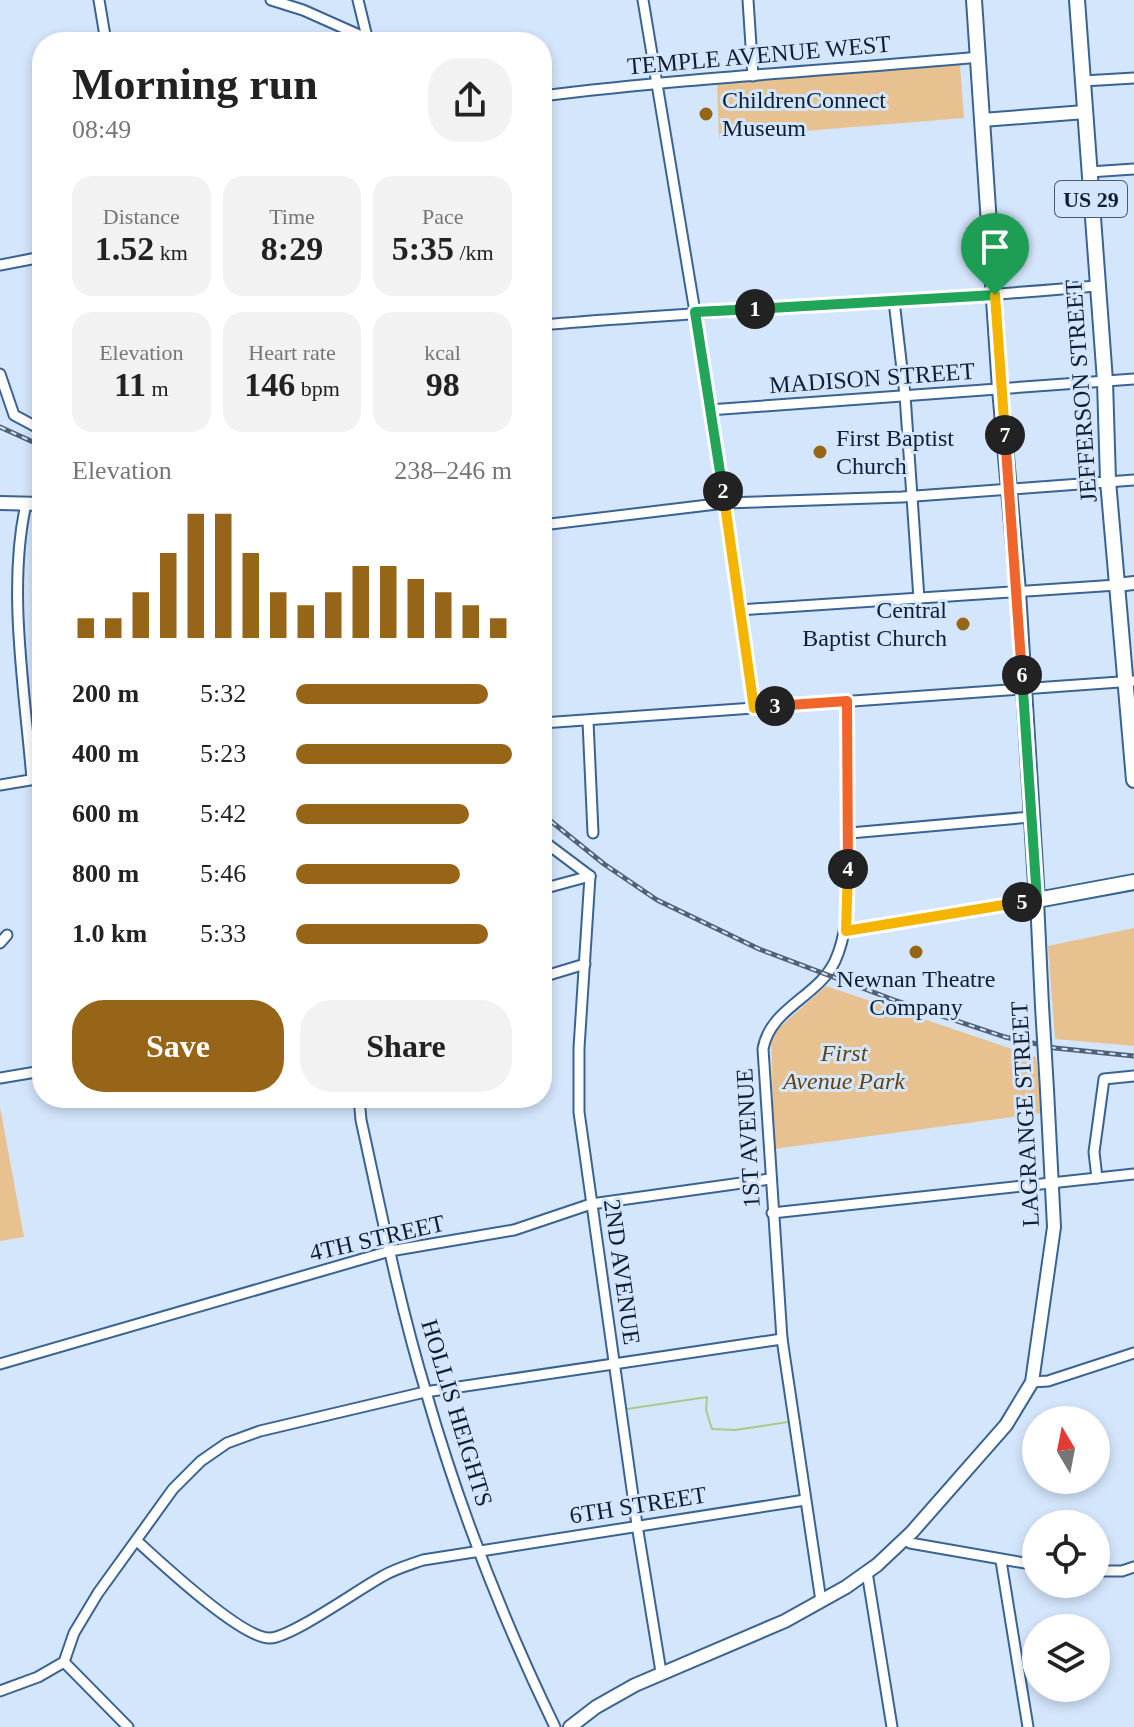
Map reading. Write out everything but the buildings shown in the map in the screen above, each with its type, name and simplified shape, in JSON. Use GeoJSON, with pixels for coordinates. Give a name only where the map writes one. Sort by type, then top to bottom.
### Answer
{"type":"FeatureCollection","features":[{"type":"Feature","properties":{"kind":"main road","name":"LAGRANGE STREET"},"geometry":{"type":"LineString","coordinates":[[974,0],[1000,389],[1018,591],[1037,900]]}},
{"type":"Feature","properties":{"kind":"main road","name":"JEFFERSON STREET"},"geometry":{"type":"LineString","coordinates":[[1077,0],[1105,381],[1108,481],[1129,681],[1134,780]]}},
{"type":"Feature","properties":{"kind":"main road"},"geometry":{"type":"LineString","coordinates":[[1037,900],[1134,882]]}},
{"type":"Feature","properties":{"kind":"street"},"geometry":{"type":"LineString","coordinates":[[99,0],[104,32]]}},
{"type":"Feature","properties":{"kind":"street"},"geometry":{"type":"LineString","coordinates":[[271,0],[351,32]]}},
{"type":"Feature","properties":{"kind":"street"},"geometry":{"type":"LineString","coordinates":[[358,0],[368,32]]}},
{"type":"Feature","properties":{"kind":"street"},"geometry":{"type":"LineString","coordinates":[[643,0],[725,503],[754,708]]}},
{"type":"Feature","properties":{"kind":"street"},"geometry":{"type":"LineString","coordinates":[[748,0],[753,76]]}},
{"type":"Feature","properties":{"kind":"street","name":"TEMPLE AVENUE WEST"},"geometry":{"type":"LineString","coordinates":[[552,95],[657,82],[979,57]]}},
{"type":"Feature","properties":{"kind":"street"},"geometry":{"type":"LineString","coordinates":[[1083,81],[1134,78]]}},
{"type":"Feature","properties":{"kind":"street"},"geometry":{"type":"LineString","coordinates":[[982,120],[1085,112]]}},
{"type":"Feature","properties":{"kind":"street"},"geometry":{"type":"LineString","coordinates":[[1089,172],[1134,169]]}},
{"type":"Feature","properties":{"kind":"street"},"geometry":{"type":"LineString","coordinates":[[0,265],[32,259]]}},
{"type":"Feature","properties":{"kind":"street"},"geometry":{"type":"LineString","coordinates":[[552,324],[1096,286]]}},
{"type":"Feature","properties":{"kind":"street"},"geometry":{"type":"LineString","coordinates":[[894,301],[905,395],[919,599]]}},
{"type":"Feature","properties":{"kind":"street"},"geometry":{"type":"LineString","coordinates":[[0,374],[14,415],[32,425]]}},
{"type":"Feature","properties":{"kind":"street","name":"MADISON STREET"},"geometry":{"type":"LineString","coordinates":[[709,410],[1134,379]]}},
{"type":"Feature","properties":{"kind":"street"},"geometry":{"type":"LineString","coordinates":[[552,524],[725,503],[911,496],[1134,480]]}},
{"type":"Feature","properties":{"kind":"street"},"geometry":{"type":"LineString","coordinates":[[0,503],[32,504]]}},
{"type":"Feature","properties":{"kind":"street"},"geometry":{"type":"LineString","coordinates":[[26,504],[20,528],[17,585],[32,730]]}},
{"type":"Feature","properties":{"kind":"street"},"geometry":{"type":"LineString","coordinates":[[739,610],[1134,583]]}},
{"type":"Feature","properties":{"kind":"street"},"geometry":{"type":"LineString","coordinates":[[552,723],[1129,681]]}},
{"type":"Feature","properties":{"kind":"street","name":"1ST AVENUE"},"geometry":{"type":"LineString","coordinates":[[821,1601],[782,1339],[763,1049],[765,1036],[778,1018],[828,975],[846,931],[850,833],[847,701]]}},
{"type":"Feature","properties":{"kind":"street"},"geometry":{"type":"LineString","coordinates":[[588,721],[593,833]]}},
{"type":"Feature","properties":{"kind":"street"},"geometry":{"type":"LineString","coordinates":[[0,785],[32,779]]}},
{"type":"Feature","properties":{"kind":"street"},"geometry":{"type":"LineString","coordinates":[[850,833],[1031,817]]}},
{"type":"Feature","properties":{"kind":"street"},"geometry":{"type":"LineString","coordinates":[[552,848],[590,876]]}},
{"type":"Feature","properties":{"kind":"street"},"geometry":{"type":"LineString","coordinates":[[552,886],[590,876]]}},
{"type":"Feature","properties":{"kind":"street","name":"2ND AVENUE"},"geometry":{"type":"LineString","coordinates":[[590,876],[579,1048],[579,1112],[637,1525],[661,1672]]}},
{"type":"Feature","properties":{"kind":"street"},"geometry":{"type":"LineString","coordinates":[[846,931],[1037,900]]}},
{"type":"Feature","properties":{"kind":"street","name":"LAGRANGE STREET"},"geometry":{"type":"LineString","coordinates":[[570,1727],[615,1696],[661,1672],[785,1621],[867,1572],[905,1539],[1006,1425],[1032,1382],[1054,1227],[1037,900]]}},
{"type":"Feature","properties":{"kind":"street"},"geometry":{"type":"LineString","coordinates":[[0,943],[7,935]]}},
{"type":"Feature","properties":{"kind":"street"},"geometry":{"type":"LineString","coordinates":[[552,974],[585,964]]}},
{"type":"Feature","properties":{"kind":"street"},"geometry":{"type":"LineString","coordinates":[[0,1078],[32,1073]]}},
{"type":"Feature","properties":{"kind":"street"},"geometry":{"type":"LineString","coordinates":[[1097,1178],[1094,1152],[1104,1079],[1134,1076]]}},
{"type":"Feature","properties":{"kind":"street","name":"HOLLIS HEIGHTS"},"geometry":{"type":"LineString","coordinates":[[360,1108],[390,1251],[425,1392],[478,1550],[555,1727]]}},
{"type":"Feature","properties":{"kind":"street"},"geometry":{"type":"LineString","coordinates":[[772,1213],[1134,1174]]}},
{"type":"Feature","properties":{"kind":"street","name":"4TH STREET"},"geometry":{"type":"LineString","coordinates":[[0,1364],[390,1251],[514,1230],[591,1204],[770,1179]]}},
{"type":"Feature","properties":{"kind":"street"},"geometry":{"type":"LineString","coordinates":[[0,1691],[38,1677],[64,1662],[74,1633],[98,1593],[173,1489],[201,1461],[227,1443],[260,1431],[425,1392],[782,1339]]}},
{"type":"Feature","properties":{"kind":"street"},"geometry":{"type":"LineString","coordinates":[[1032,1382],[1063,1376],[1134,1353]]}},
{"type":"Feature","properties":{"kind":"street","name":"6TH STREET"},"geometry":{"type":"LineString","coordinates":[[137,1541],[177,1577],[250,1633],[270,1638],[294,1630],[387,1574],[423,1560],[805,1500]]}},
{"type":"Feature","properties":{"kind":"street"},"geometry":{"type":"LineString","coordinates":[[905,1539],[910,1543],[1022,1563]]}},
{"type":"Feature","properties":{"kind":"street"},"geometry":{"type":"LineString","coordinates":[[1001,1561],[1028,1727]]}},
{"type":"Feature","properties":{"kind":"street"},"geometry":{"type":"LineString","coordinates":[[1110,1571],[1134,1567]]}},
{"type":"Feature","properties":{"kind":"street"},"geometry":{"type":"LineString","coordinates":[[867,1572],[892,1727]]}},
{"type":"Feature","properties":{"kind":"street"},"geometry":{"type":"LineString","coordinates":[[64,1662],[128,1727]]}},
{"type":"Feature","properties":{"kind":"green space"},"geometry":{"type":"Polygon","coordinates":[[[960,65],[964,118],[719,138],[717,84],[960,65]]]}},
{"type":"Feature","properties":{"kind":"green space"},"geometry":{"type":"Polygon","coordinates":[[[1134,928],[1134,1046],[1055,1039],[1048,946],[1134,928]]]}},
{"type":"Feature","properties":{"kind":"green space","name":"First Avenue Park"},"geometry":{"type":"Polygon","coordinates":[[[826,986],[1036,1057],[1042,1113],[774,1149],[771,1035],[826,986]]]}},
{"type":"Feature","properties":{"kind":"green space"},"geometry":{"type":"Polygon","coordinates":[[[0,1107],[24,1237],[0,1241],[0,1107]]]}},
{"type":"Feature","properties":{"kind":"waterway"},"geometry":{"type":"LineString","coordinates":[[627,1409],[707,1397],[706,1410],[712,1429],[735,1430],[788,1422]]}},
{"type":"Feature","properties":{"kind":"railway"},"geometry":{"type":"LineString","coordinates":[[0,427],[32,441]]}},
{"type":"Feature","properties":{"kind":"railway"},"geometry":{"type":"LineString","coordinates":[[552,822],[604,864],[657,900],[759,949],[894,1000],[1005,1037],[1055,1048],[1134,1056]]}},
{"type":"Feature","properties":{"kind":"place","name":"ChildrenConnect Museum"},"geometry":{"type":"Point","coordinates":[706,114]}},
{"type":"Feature","properties":{"kind":"place","name":"First Baptist Church"},"geometry":{"type":"Point","coordinates":[820,452]}},
{"type":"Feature","properties":{"kind":"place","name":"Central Baptist Church"},"geometry":{"type":"Point","coordinates":[963,624]}},
{"type":"Feature","properties":{"kind":"place","name":"Newnan Theatre Company"},"geometry":{"type":"Point","coordinates":[916,952]}},
{"type":"Feature","properties":{"kind":"route"},"geometry":{"type":"LineString","coordinates":[[995,295],[1018,591],[1037,900],[846,931],[850,833],[847,701],[754,708],[695,312],[995,295]]}}]}
